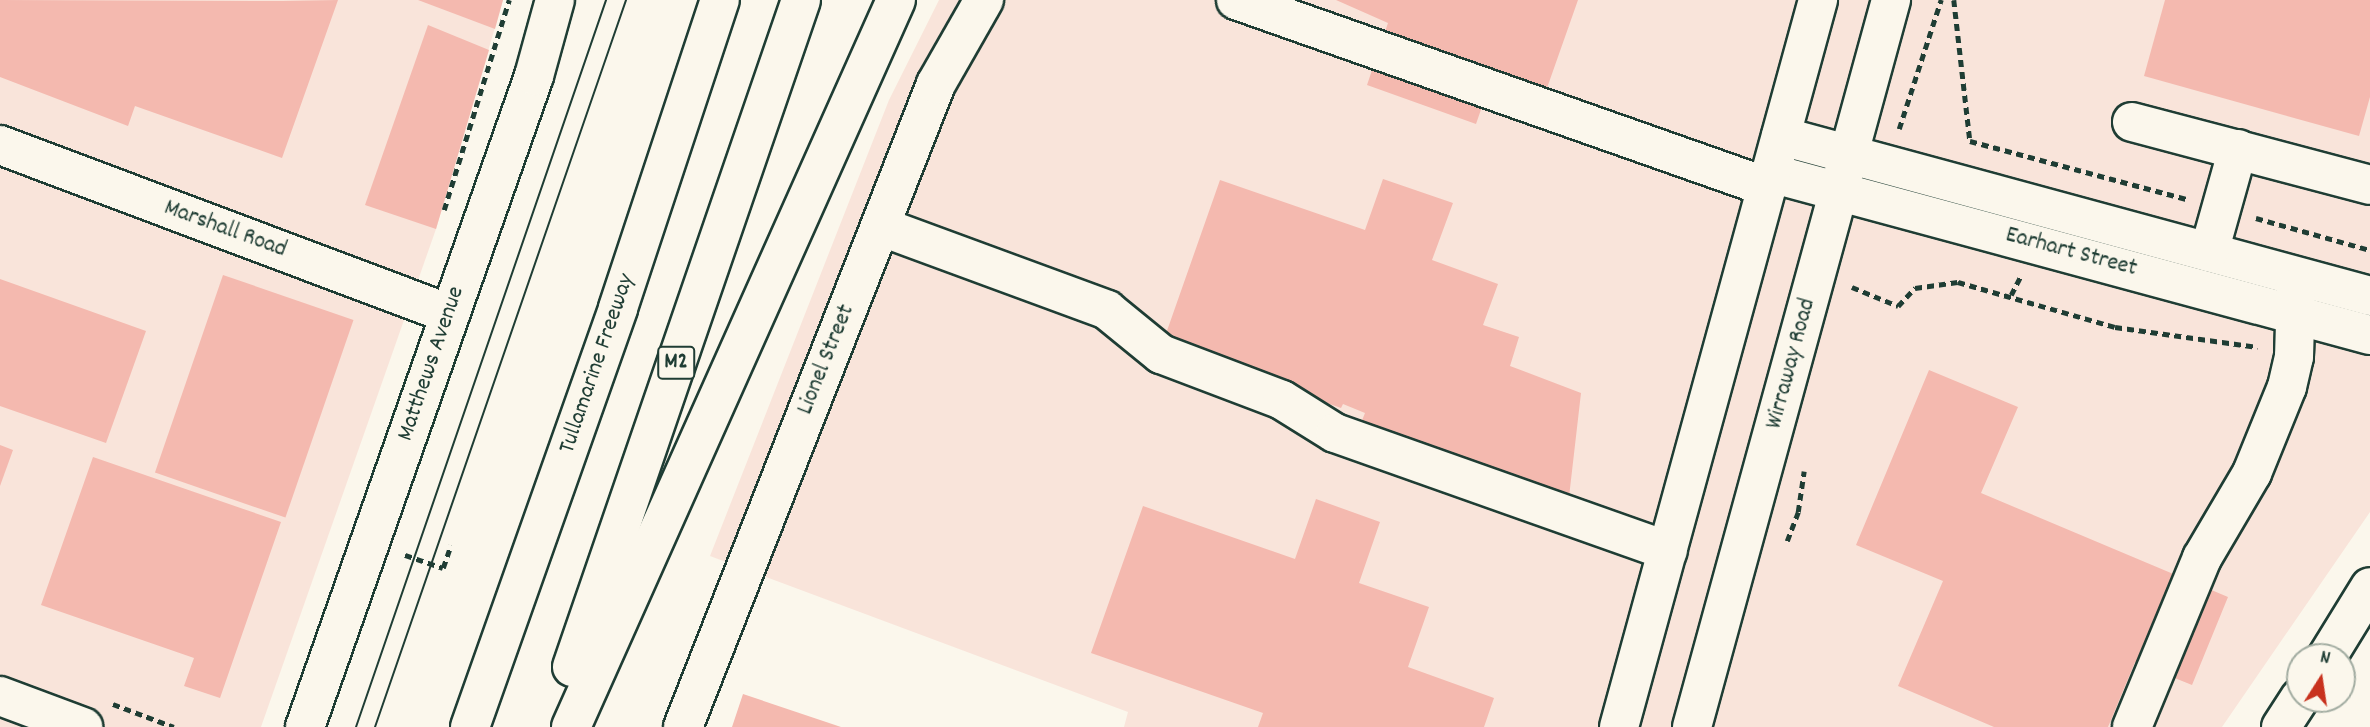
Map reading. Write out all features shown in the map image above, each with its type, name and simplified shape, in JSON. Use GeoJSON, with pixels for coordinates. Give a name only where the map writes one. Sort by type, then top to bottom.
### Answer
{"type":"FeatureCollection","features":[{"type":"Feature","properties":{"kind":"main road","name":"Matthews Avenue"},"geometry":{"type":"LineString","coordinates":[[305,727],[534,76],[555,0]]}},
{"type":"Feature","properties":{"kind":"main road"},"geometry":{"type":"LineString","coordinates":[[618,308],[699,0]]}},
{"type":"Feature","properties":{"kind":"main road","name":"Tullamarine Freeway"},"geometry":{"type":"LineString","coordinates":[[470,727],[618,308],[720,0]]}},
{"type":"Feature","properties":{"kind":"main road","name":"M2"},"geometry":{"type":"LineString","coordinates":[[551,727],[801,0]]}},
{"type":"Feature","properties":{"kind":"main road"},"geometry":{"type":"LineString","coordinates":[[571,727],[896,0]]}},
{"type":"Feature","properties":{"kind":"main road","name":"Lionel Street"},"geometry":{"type":"LineString","coordinates":[[683,727],[941,72],[984,0]]}},
{"type":"Feature","properties":{"kind":"main road","name":"Earhart Street"},"geometry":{"type":"LineString","coordinates":[[1236,0],[1769,180],[1838,191],[2370,335]]}},
{"type":"Feature","properties":{"kind":"main road"},"geometry":{"type":"LineString","coordinates":[[1619,727],[1818,0]]}},
{"type":"Feature","properties":{"kind":"main road","name":"Wirraway Road"},"geometry":{"type":"LineString","coordinates":[[1692,727],[1891,0]]}},
{"type":"Feature","properties":{"kind":"main road"},"geometry":{"type":"LineString","coordinates":[[2132,121],[2370,185]]}},
{"type":"Feature","properties":{"kind":"main road","name":"Earhart Street"},"geometry":{"type":"LineString","coordinates":[[1781,136],[2370,296]]}},
{"type":"Feature","properties":{"kind":"main road","name":"Marshall Road"},"geometry":{"type":"LineString","coordinates":[[0,145],[450,314]]}},
{"type":"Feature","properties":{"kind":"main road"},"geometry":{"type":"LineString","coordinates":[[2209,252],[2238,149]]}},
{"type":"Feature","properties":{"kind":"main road"},"geometry":{"type":"LineString","coordinates":[[882,227],[1107,310],[1161,354],[1282,400],[1335,433],[1668,551]]}},
{"type":"Feature","properties":{"kind":"main road"},"geometry":{"type":"LineString","coordinates":[[2132,727],[2202,558],[2252,473],[2294,357],[2292,313],[2297,275]]}},
{"type":"Feature","properties":{"kind":"main road"},"geometry":{"type":"LineString","coordinates":[[2336,643],[2370,587]]}},
{"type":"Feature","properties":{"kind":"main road"},"geometry":{"type":"LineString","coordinates":[[0,696],[83,727]]}},
{"type":"Feature","properties":{"kind":"path"},"geometry":{"type":"LineString","coordinates":[[441,217],[509,0]]}},
{"type":"Feature","properties":{"kind":"path"},"geometry":{"type":"LineString","coordinates":[[1954,0],[1970,141],[2370,250]]}},
{"type":"Feature","properties":{"kind":"path"},"geometry":{"type":"LineString","coordinates":[[1849,298],[1853,284],[1898,306],[1915,289],[1958,282],[2115,327],[2259,348],[2294,357]]}},
{"type":"Feature","properties":{"kind":"path"},"geometry":{"type":"LineString","coordinates":[[1787,541],[1798,512],[1805,464]]}},
{"type":"Feature","properties":{"kind":"path"},"geometry":{"type":"LineString","coordinates":[[368,542],[443,568],[452,545]]}},
{"type":"Feature","properties":{"kind":"shaded area"},"geometry":{"type":"Polygon","coordinates":[[[0,0],[503,0],[436,229],[261,727],[0,727],[0,0]]]}},
{"type":"Feature","properties":{"kind":"shaded area"},"geometry":{"type":"Polygon","coordinates":[[[939,0],[2370,0],[2370,512],[2222,727],[1124,727],[1128,712],[710,556],[889,100],[939,0]]]}},
{"type":"Feature","properties":{"kind":"building"},"geometry":{"type":"Polygon","coordinates":[[[0,0],[338,0],[282,158],[135,106],[128,126],[0,77],[0,0]]]}},
{"type":"Feature","properties":{"kind":"building"},"geometry":{"type":"Polygon","coordinates":[[[418,0],[503,0],[495,29],[418,0]]]}},
{"type":"Feature","properties":{"kind":"building"},"geometry":{"type":"Polygon","coordinates":[[[1336,0],[1578,0],[1547,88],[1495,69],[1476,124],[1367,85],[1388,23],[1336,0]]]}},
{"type":"Feature","properties":{"kind":"building"},"geometry":{"type":"Polygon","coordinates":[[[2165,0],[2370,0],[2370,97],[2359,136],[2144,76],[2165,0]]]}},
{"type":"Feature","properties":{"kind":"building"},"geometry":{"type":"Polygon","coordinates":[[[428,25],[489,50],[436,229],[365,205],[428,25]]]}},
{"type":"Feature","properties":{"kind":"building"},"geometry":{"type":"Polygon","coordinates":[[[1383,179],[1453,203],[1432,260],[1498,284],[1483,325],[1519,337],[1510,366],[1581,393],[1569,497],[1361,423],[1365,413],[1343,404],[1341,408],[1162,345],[1220,180],[1365,230],[1383,179]]]}},
{"type":"Feature","properties":{"kind":"building"},"geometry":{"type":"Polygon","coordinates":[[[223,275],[353,320],[285,518],[155,473],[223,275]]]}},
{"type":"Feature","properties":{"kind":"building"},"geometry":{"type":"Polygon","coordinates":[[[0,279],[146,331],[106,443],[0,406],[0,279]]]}},
{"type":"Feature","properties":{"kind":"building"},"geometry":{"type":"Polygon","coordinates":[[[1929,370],[2018,407],[1981,493],[2228,597],[2192,685],[2135,662],[2108,727],[1994,727],[1898,686],[1943,581],[1856,545],[1929,370]]]}},
{"type":"Feature","properties":{"kind":"building"},"geometry":{"type":"Polygon","coordinates":[[[0,445],[13,450],[0,486],[0,445]]]}},
{"type":"Feature","properties":{"kind":"building"},"geometry":{"type":"Polygon","coordinates":[[[93,457],[281,522],[220,698],[184,686],[194,658],[41,605],[93,457]]]}},
{"type":"Feature","properties":{"kind":"building"},"geometry":{"type":"Polygon","coordinates":[[[1316,499],[1380,522],[1359,583],[1429,607],[1408,667],[1494,698],[1484,727],[1258,727],[1263,713],[1091,653],[1143,506],[1295,559],[1316,499]]]}},
{"type":"Feature","properties":{"kind":"building"},"geometry":{"type":"Polygon","coordinates":[[[743,694],[841,727],[732,727],[743,694]]]}},
{"type":"Feature","properties":{"kind":"tram line"},"geometry":{"type":"LineString","coordinates":[[356,727],[606,0]]}},
{"type":"Feature","properties":{"kind":"tram line"},"geometry":{"type":"LineString","coordinates":[[375,727],[626,0]]}}]}
